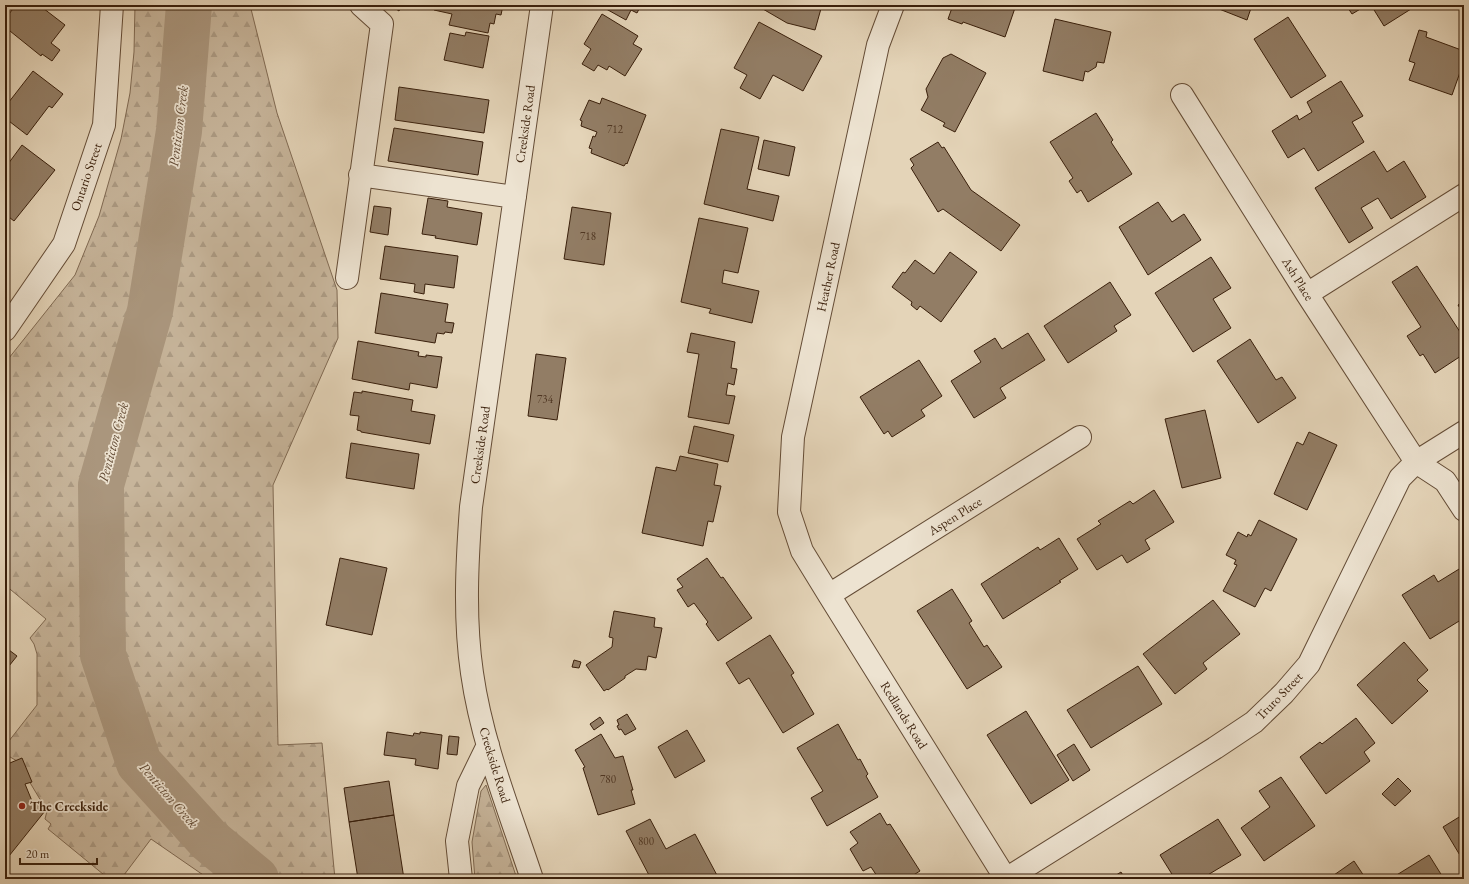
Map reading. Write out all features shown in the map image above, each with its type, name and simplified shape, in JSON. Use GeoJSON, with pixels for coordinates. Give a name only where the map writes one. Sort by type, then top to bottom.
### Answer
{"type":"FeatureCollection","features":[{"type":"Feature","properties":{"kind":"street","name":"Ontario Street"},"geometry":{"type":"LineString","coordinates":[[5,330],[64,244],[104,125],[112,5]]}},
{"type":"Feature","properties":{"kind":"street"},"geometry":{"type":"LineString","coordinates":[[347,278],[382,24],[361,5]]}},
{"type":"Feature","properties":{"kind":"street","name":"Creekside Road"},"geometry":{"type":"LineString","coordinates":[[532,879],[488,745],[472,673],[468,626],[468,560],[471,507],[542,5]]}},
{"type":"Feature","properties":{"kind":"street","name":"Heather Road"},"geometry":{"type":"LineString","coordinates":[[802,551],[789,512],[793,437],[878,45],[893,5]]}},
{"type":"Feature","properties":{"kind":"street","name":"Ash Place"},"geometry":{"type":"LineString","coordinates":[[1182,95],[1307,294],[1416,462]]}},
{"type":"Feature","properties":{"kind":"street"},"geometry":{"type":"LineString","coordinates":[[360,175],[515,197]]}},
{"type":"Feature","properties":{"kind":"street"},"geometry":{"type":"LineString","coordinates":[[1307,294],[1464,195]]}},
{"type":"Feature","properties":{"kind":"street","name":"Truro Street"},"geometry":{"type":"LineString","coordinates":[[1006,879],[1254,722],[1284,693],[1309,664],[1400,478],[1416,462],[1464,432]]}},
{"type":"Feature","properties":{"kind":"street","name":"Aspen Place"},"geometry":{"type":"LineString","coordinates":[[829,595],[1080,437]]}},
{"type":"Feature","properties":{"kind":"street"},"geometry":{"type":"LineString","coordinates":[[1416,462],[1445,481],[1464,510]]}},
{"type":"Feature","properties":{"kind":"street","name":"Redlands Road"},"geometry":{"type":"LineString","coordinates":[[802,551],[1006,879]]}},
{"type":"Feature","properties":{"kind":"street"},"geometry":{"type":"LineString","coordinates":[[461,879],[457,841],[468,786],[488,745]]}},
{"type":"Feature","properties":{"kind":"green space"},"geometry":{"type":"Polygon","coordinates":[[[135,5],[250,5],[277,113],[337,290],[338,338],[273,485],[278,745],[322,743],[335,879],[209,879],[151,839],[121,879],[109,879],[48,829],[51,824],[45,819],[47,811],[17,761],[5,754],[5,746],[37,705],[37,654],[34,644],[30,638],[46,619],[5,585],[5,363],[75,275],[99,216],[121,139],[130,93],[134,52],[135,5]]]}},
{"type":"Feature","properties":{"kind":"green space"},"geometry":{"type":"Polygon","coordinates":[[[486,785],[517,879],[475,879],[472,842],[481,791],[486,785]]]}},
{"type":"Feature","properties":{"kind":"building"},"geometry":{"type":"Polygon","coordinates":[[[16,5],[39,5],[65,25],[51,43],[60,50],[52,61],[42,54],[41,56],[5,27],[5,19],[16,5]]]}},
{"type":"Feature","properties":{"kind":"building"},"geometry":{"type":"Polygon","coordinates":[[[390,5],[402,5],[399,11],[390,5]]]}},
{"type":"Feature","properties":{"kind":"building"},"geometry":{"type":"Polygon","coordinates":[[[435,5],[503,5],[501,15],[496,14],[494,24],[490,23],[488,33],[449,25],[452,14],[434,10],[435,5]]]}},
{"type":"Feature","properties":{"kind":"building"},"geometry":{"type":"Polygon","coordinates":[[[599,5],[641,5],[637,13],[631,10],[626,20],[599,5]]]}},
{"type":"Feature","properties":{"kind":"building"},"geometry":{"type":"Polygon","coordinates":[[[756,5],[822,5],[815,30],[787,23],[756,5]]]}},
{"type":"Feature","properties":{"kind":"building"},"geometry":{"type":"Polygon","coordinates":[[[953,5],[1016,5],[1005,37],[963,22],[962,24],[948,19],[953,5]]]}},
{"type":"Feature","properties":{"kind":"building"},"geometry":{"type":"Polygon","coordinates":[[[1209,5],[1252,5],[1247,20],[1209,5]]]}},
{"type":"Feature","properties":{"kind":"building"},"geometry":{"type":"Polygon","coordinates":[[[1346,5],[1367,5],[1352,14],[1346,5]]]}},
{"type":"Feature","properties":{"kind":"building"},"geometry":{"type":"Polygon","coordinates":[[[1371,5],[1408,5],[1411,9],[1384,26],[1371,5]]]}},
{"type":"Feature","properties":{"kind":"building"},"geometry":{"type":"Polygon","coordinates":[[[602,14],[638,36],[633,44],[642,49],[625,76],[609,66],[607,70],[598,65],[594,71],[582,64],[591,49],[584,44],[602,14]]]}},
{"type":"Feature","properties":{"kind":"building"},"geometry":{"type":"Polygon","coordinates":[[[1288,17],[1326,76],[1291,98],[1254,39],[1288,17]]]}},
{"type":"Feature","properties":{"kind":"building"},"geometry":{"type":"Polygon","coordinates":[[[1055,19],[1111,32],[1104,63],[1097,62],[1096,67],[1088,72],[1085,71],[1083,81],[1043,71],[1055,19]]]}},
{"type":"Feature","properties":{"kind":"building"},"geometry":{"type":"Polygon","coordinates":[[[759,22],[822,56],[803,91],[773,75],[760,99],[740,88],[747,75],[734,68],[759,22]]]}},
{"type":"Feature","properties":{"kind":"building"},"geometry":{"type":"Polygon","coordinates":[[[1419,30],[1427,32],[1426,37],[1464,51],[1464,61],[1452,95],[1409,80],[1415,63],[1409,61],[1419,30]]]}},
{"type":"Feature","properties":{"kind":"building"},"geometry":{"type":"Polygon","coordinates":[[[466,32],[489,36],[483,68],[444,60],[450,33],[465,36],[466,32]]]}},
{"type":"Feature","properties":{"kind":"building"},"geometry":{"type":"Polygon","coordinates":[[[951,54],[986,73],[955,132],[943,126],[945,123],[921,110],[928,97],[926,89],[943,58],[951,54]]]}},
{"type":"Feature","properties":{"kind":"building"},"geometry":{"type":"Polygon","coordinates":[[[33,71],[63,94],[52,108],[49,106],[27,135],[5,118],[5,107],[33,71]]]}},
{"type":"Feature","properties":{"kind":"building"},"geometry":{"type":"Polygon","coordinates":[[[1341,81],[1363,116],[1352,122],[1364,142],[1318,171],[1304,148],[1288,158],[1272,131],[1297,115],[1299,120],[1312,112],[1307,102],[1341,81]]]}},
{"type":"Feature","properties":{"kind":"building"},"geometry":{"type":"Polygon","coordinates":[[[399,87],[489,100],[484,133],[395,120],[399,87]]]}},
{"type":"Feature","properties":{"kind":"building"},"geometry":{"type":"Polygon","coordinates":[[[602,98],[646,115],[627,164],[626,163],[624,166],[591,153],[592,149],[589,148],[593,136],[595,137],[597,132],[581,126],[582,121],[580,120],[589,100],[600,104],[602,98]]]}},
{"type":"Feature","properties":{"kind":"building"},"geometry":{"type":"Polygon","coordinates":[[[1096,113],[1113,140],[1111,142],[1132,174],[1088,202],[1081,190],[1077,193],[1069,181],[1073,178],[1050,142],[1096,113]]]}},
{"type":"Feature","properties":{"kind":"building"},"geometry":{"type":"Polygon","coordinates":[[[394,128],[483,142],[478,175],[388,161],[394,128]]]}},
{"type":"Feature","properties":{"kind":"building"},"geometry":{"type":"Polygon","coordinates":[[[721,129],[759,137],[747,189],[779,196],[773,221],[704,204],[721,129]]]}},
{"type":"Feature","properties":{"kind":"building"},"geometry":{"type":"Polygon","coordinates":[[[764,140],[795,147],[789,176],[758,169],[764,140]]]}},
{"type":"Feature","properties":{"kind":"building"},"geometry":{"type":"Polygon","coordinates":[[[938,142],[942,148],[944,147],[971,190],[1020,225],[1001,251],[943,209],[938,212],[911,168],[914,165],[910,159],[938,142]]]}},
{"type":"Feature","properties":{"kind":"building"},"geometry":{"type":"Polygon","coordinates":[[[22,145],[55,170],[14,221],[5,214],[5,161],[8,164],[22,145]]]}},
{"type":"Feature","properties":{"kind":"building"},"geometry":{"type":"Polygon","coordinates":[[[1374,151],[1387,172],[1404,161],[1426,197],[1391,219],[1378,198],[1361,208],[1373,228],[1349,243],[1315,188],[1374,151]]]}},
{"type":"Feature","properties":{"kind":"building"},"geometry":{"type":"Polygon","coordinates":[[[428,198],[448,201],[447,207],[482,213],[477,245],[435,238],[436,236],[422,234],[428,198]]]}},
{"type":"Feature","properties":{"kind":"building"},"geometry":{"type":"Polygon","coordinates":[[[1158,202],[1172,222],[1184,214],[1201,240],[1148,275],[1119,227],[1158,202]]]}},
{"type":"Feature","properties":{"kind":"building"},"geometry":{"type":"Polygon","coordinates":[[[374,206],[391,208],[388,235],[370,232],[374,206]]]}},
{"type":"Feature","properties":{"kind":"building"},"geometry":{"type":"Polygon","coordinates":[[[572,207],[611,213],[604,265],[564,259],[572,207]]]}},
{"type":"Feature","properties":{"kind":"building"},"geometry":{"type":"Polygon","coordinates":[[[699,218],[748,228],[738,273],[724,270],[722,283],[759,291],[752,323],[709,313],[711,309],[681,302],[699,218]]]}},
{"type":"Feature","properties":{"kind":"building"},"geometry":{"type":"Polygon","coordinates":[[[385,246],[458,256],[454,288],[425,284],[424,294],[414,292],[415,284],[380,279],[385,246]]]}},
{"type":"Feature","properties":{"kind":"building"},"geometry":{"type":"Polygon","coordinates":[[[950,252],[977,272],[941,322],[920,306],[917,310],[911,305],[912,302],[892,287],[903,272],[905,273],[915,260],[934,274],[950,252]]]}},
{"type":"Feature","properties":{"kind":"building"},"geometry":{"type":"Polygon","coordinates":[[[1211,257],[1231,288],[1213,299],[1231,328],[1193,352],[1155,293],[1211,257]]]}},
{"type":"Feature","properties":{"kind":"building"},"geometry":{"type":"Polygon","coordinates":[[[1417,266],[1464,338],[1464,354],[1435,373],[1423,354],[1420,356],[1407,336],[1421,327],[1392,282],[1417,266]]]}},
{"type":"Feature","properties":{"kind":"building"},"geometry":{"type":"Polygon","coordinates":[[[1110,282],[1131,315],[1114,326],[1117,331],[1068,363],[1044,326],[1110,282]]]}},
{"type":"Feature","properties":{"kind":"building"},"geometry":{"type":"Polygon","coordinates":[[[381,293],[448,304],[445,322],[454,323],[452,333],[437,333],[435,343],[375,333],[381,293]]]}},
{"type":"Feature","properties":{"kind":"building"},"geometry":{"type":"Polygon","coordinates":[[[1464,301],[1464,315],[1458,305],[1464,301]]]}},
{"type":"Feature","properties":{"kind":"building"},"geometry":{"type":"Polygon","coordinates":[[[691,333],[735,342],[731,368],[737,369],[734,385],[728,383],[726,395],[735,396],[729,424],[688,417],[699,354],[687,352],[691,333]]]}},
{"type":"Feature","properties":{"kind":"building"},"geometry":{"type":"Polygon","coordinates":[[[1028,333],[1045,360],[1000,388],[1006,398],[974,418],[951,381],[981,362],[974,351],[995,338],[1002,349],[1028,333]]]}},
{"type":"Feature","properties":{"kind":"building"},"geometry":{"type":"Polygon","coordinates":[[[1250,339],[1276,380],[1282,377],[1296,398],[1258,423],[1217,361],[1250,339]]]}},
{"type":"Feature","properties":{"kind":"building"},"geometry":{"type":"Polygon","coordinates":[[[358,341],[419,352],[418,356],[426,357],[426,355],[442,357],[437,388],[410,383],[409,390],[352,379],[358,341]]]}},
{"type":"Feature","properties":{"kind":"building"},"geometry":{"type":"Polygon","coordinates":[[[536,354],[566,358],[557,420],[528,416],[536,354]]]}},
{"type":"Feature","properties":{"kind":"building"},"geometry":{"type":"Polygon","coordinates":[[[919,360],[942,396],[921,410],[925,416],[892,437],[888,431],[884,434],[860,397],[919,360]]]}},
{"type":"Feature","properties":{"kind":"building"},"geometry":{"type":"Polygon","coordinates":[[[362,391],[413,400],[411,411],[435,415],[430,444],[361,432],[357,430],[359,416],[350,415],[354,392],[362,393],[362,391]]]}},
{"type":"Feature","properties":{"kind":"building"},"geometry":{"type":"Polygon","coordinates":[[[1205,410],[1221,478],[1182,488],[1165,419],[1205,410]]]}},
{"type":"Feature","properties":{"kind":"building"},"geometry":{"type":"Polygon","coordinates":[[[694,426],[734,435],[728,462],[688,453],[694,426]]]}},
{"type":"Feature","properties":{"kind":"building"},"geometry":{"type":"Polygon","coordinates":[[[1309,432],[1337,445],[1307,510],[1274,494],[1297,442],[1303,445],[1309,432]]]}},
{"type":"Feature","properties":{"kind":"building"},"geometry":{"type":"Polygon","coordinates":[[[351,443],[419,454],[414,489],[346,478],[351,443]]]}},
{"type":"Feature","properties":{"kind":"building"},"geometry":{"type":"Polygon","coordinates":[[[680,456],[718,464],[714,485],[721,486],[713,522],[708,521],[703,546],[642,533],[656,467],[676,471],[680,456]]]}},
{"type":"Feature","properties":{"kind":"building"},"geometry":{"type":"Polygon","coordinates":[[[1154,490],[1174,522],[1145,540],[1150,549],[1127,563],[1122,555],[1097,570],[1077,539],[1101,524],[1098,521],[1130,501],[1133,504],[1154,490]]]}},
{"type":"Feature","properties":{"kind":"building"},"geometry":{"type":"Polygon","coordinates":[[[1259,520],[1297,539],[1271,591],[1265,588],[1255,607],[1223,591],[1237,565],[1234,564],[1236,560],[1226,555],[1238,532],[1247,537],[1248,534],[1251,536],[1259,520]]]}},
{"type":"Feature","properties":{"kind":"building"},"geometry":{"type":"Polygon","coordinates":[[[1059,538],[1078,569],[1059,581],[1061,582],[1003,619],[981,584],[1038,547],[1040,550],[1059,538]]]}},
{"type":"Feature","properties":{"kind":"building"},"geometry":{"type":"Polygon","coordinates":[[[340,558],[387,568],[372,635],[326,625],[340,558]]]}},
{"type":"Feature","properties":{"kind":"building"},"geometry":{"type":"Polygon","coordinates":[[[707,558],[721,578],[723,577],[752,618],[718,641],[706,624],[708,622],[694,603],[688,607],[677,590],[683,587],[677,579],[707,558]]]}},
{"type":"Feature","properties":{"kind":"building"},"geometry":{"type":"Polygon","coordinates":[[[1464,566],[1464,618],[1430,639],[1402,595],[1434,575],[1438,582],[1464,566]]]}},
{"type":"Feature","properties":{"kind":"building"},"geometry":{"type":"Polygon","coordinates":[[[952,589],[972,621],[969,623],[984,647],[987,645],[1002,667],[967,689],[917,611],[952,589]]]}},
{"type":"Feature","properties":{"kind":"building"},"geometry":{"type":"Polygon","coordinates":[[[1213,600],[1240,634],[1203,663],[1207,669],[1175,694],[1143,654],[1213,600]]]}},
{"type":"Feature","properties":{"kind":"building"},"geometry":{"type":"Polygon","coordinates":[[[614,611],[655,618],[654,627],[662,628],[656,658],[648,656],[646,670],[636,669],[608,690],[607,689],[604,691],[586,665],[612,647],[613,638],[609,637],[614,611]]]}},
{"type":"Feature","properties":{"kind":"building"},"geometry":{"type":"Polygon","coordinates":[[[770,635],[794,673],[791,675],[814,714],[783,733],[749,678],[739,684],[726,663],[770,635]]]}},
{"type":"Feature","properties":{"kind":"building"},"geometry":{"type":"Polygon","coordinates":[[[1404,642],[1428,670],[1417,680],[1428,691],[1392,724],[1357,685],[1404,642]]]}},
{"type":"Feature","properties":{"kind":"building"},"geometry":{"type":"Polygon","coordinates":[[[5,647],[17,656],[5,671],[5,647]]]}},
{"type":"Feature","properties":{"kind":"building"},"geometry":{"type":"Polygon","coordinates":[[[574,660],[581,662],[579,668],[572,667],[574,660]]]}},
{"type":"Feature","properties":{"kind":"building"},"geometry":{"type":"Polygon","coordinates":[[[1138,666],[1162,704],[1091,748],[1067,710],[1138,666]]]}},
{"type":"Feature","properties":{"kind":"building"},"geometry":{"type":"Polygon","coordinates":[[[1026,711],[1069,780],[1031,804],[987,735],[1026,711]]]}},
{"type":"Feature","properties":{"kind":"building"},"geometry":{"type":"Polygon","coordinates":[[[627,714],[636,729],[625,735],[621,729],[619,730],[617,720],[627,714]]]}},
{"type":"Feature","properties":{"kind":"building"},"geometry":{"type":"Polygon","coordinates":[[[600,717],[604,723],[594,730],[590,724],[600,717]]]}},
{"type":"Feature","properties":{"kind":"building"},"geometry":{"type":"Polygon","coordinates":[[[1356,718],[1375,743],[1364,752],[1370,761],[1326,794],[1300,757],[1320,742],[1322,744],[1356,718]]]}},
{"type":"Feature","properties":{"kind":"building"},"geometry":{"type":"Polygon","coordinates":[[[838,724],[858,760],[860,759],[868,774],[866,776],[878,797],[827,826],[811,798],[823,791],[797,748],[838,724]]]}},
{"type":"Feature","properties":{"kind":"building"},"geometry":{"type":"Polygon","coordinates":[[[687,730],[705,761],[675,778],[658,747],[687,730]]]}},
{"type":"Feature","properties":{"kind":"building"},"geometry":{"type":"Polygon","coordinates":[[[387,732],[413,736],[414,733],[420,734],[420,732],[442,735],[438,769],[415,765],[416,759],[384,755],[387,732]]]}},
{"type":"Feature","properties":{"kind":"building"},"geometry":{"type":"Polygon","coordinates":[[[601,734],[615,758],[623,756],[633,790],[631,790],[635,804],[598,815],[583,768],[585,767],[575,750],[601,734]]]}},
{"type":"Feature","properties":{"kind":"building"},"geometry":{"type":"Polygon","coordinates":[[[449,736],[459,737],[457,755],[447,754],[449,736]]]}},
{"type":"Feature","properties":{"kind":"building"},"geometry":{"type":"Polygon","coordinates":[[[1074,744],[1090,770],[1073,781],[1057,755],[1074,744]]]}},
{"type":"Feature","properties":{"kind":"building","name":"The Creekside"},"geometry":{"type":"Polygon","coordinates":[[[22,758],[32,782],[25,784],[32,801],[45,811],[9,856],[5,852],[5,765],[22,758]]]}},
{"type":"Feature","properties":{"kind":"building"},"geometry":{"type":"Polygon","coordinates":[[[1281,777],[1315,826],[1264,861],[1241,828],[1270,807],[1259,791],[1281,777]]]}},
{"type":"Feature","properties":{"kind":"building"},"geometry":{"type":"Polygon","coordinates":[[[1398,778],[1411,791],[1395,806],[1382,794],[1398,778]]]}},
{"type":"Feature","properties":{"kind":"building"},"geometry":{"type":"Polygon","coordinates":[[[389,781],[394,815],[349,822],[344,788],[389,781]]]}},
{"type":"Feature","properties":{"kind":"building"},"geometry":{"type":"Polygon","coordinates":[[[880,813],[887,825],[890,824],[920,871],[907,879],[879,879],[871,867],[863,871],[850,849],[858,843],[850,832],[880,813]]]}},
{"type":"Feature","properties":{"kind":"building"},"geometry":{"type":"Polygon","coordinates":[[[1464,814],[1464,862],[1443,827],[1464,814]]]}},
{"type":"Feature","properties":{"kind":"building"},"geometry":{"type":"Polygon","coordinates":[[[394,815],[404,879],[358,879],[349,822],[394,815]]]}},
{"type":"Feature","properties":{"kind":"building"},"geometry":{"type":"Polygon","coordinates":[[[650,819],[666,849],[695,834],[719,879],[651,879],[626,831],[650,819]]]}},
{"type":"Feature","properties":{"kind":"building"},"geometry":{"type":"Polygon","coordinates":[[[1218,819],[1241,855],[1201,879],[1175,879],[1160,855],[1218,819]]]}},
{"type":"Feature","properties":{"kind":"building"},"geometry":{"type":"Polygon","coordinates":[[[1429,855],[1444,879],[1396,879],[1395,876],[1429,855]]]}},
{"type":"Feature","properties":{"kind":"building"},"geometry":{"type":"Polygon","coordinates":[[[1354,861],[1366,879],[1336,879],[1334,875],[1354,861]]]}},
{"type":"Feature","properties":{"kind":"building"},"geometry":{"type":"Polygon","coordinates":[[[1121,872],[1125,879],[1110,879],[1121,872]]]}},
{"type":"Feature","properties":{"kind":"waterway","name":"Penticton Creek"},"geometry":{"type":"LineString","coordinates":[[189,5],[179,131],[150,311],[101,485],[103,655],[139,763],[209,840],[256,879]]}},
{"type":"Feature","properties":{"kind":"place","name":"The Creekside"},"geometry":{"type":"Point","coordinates":[22,806]}}]}
